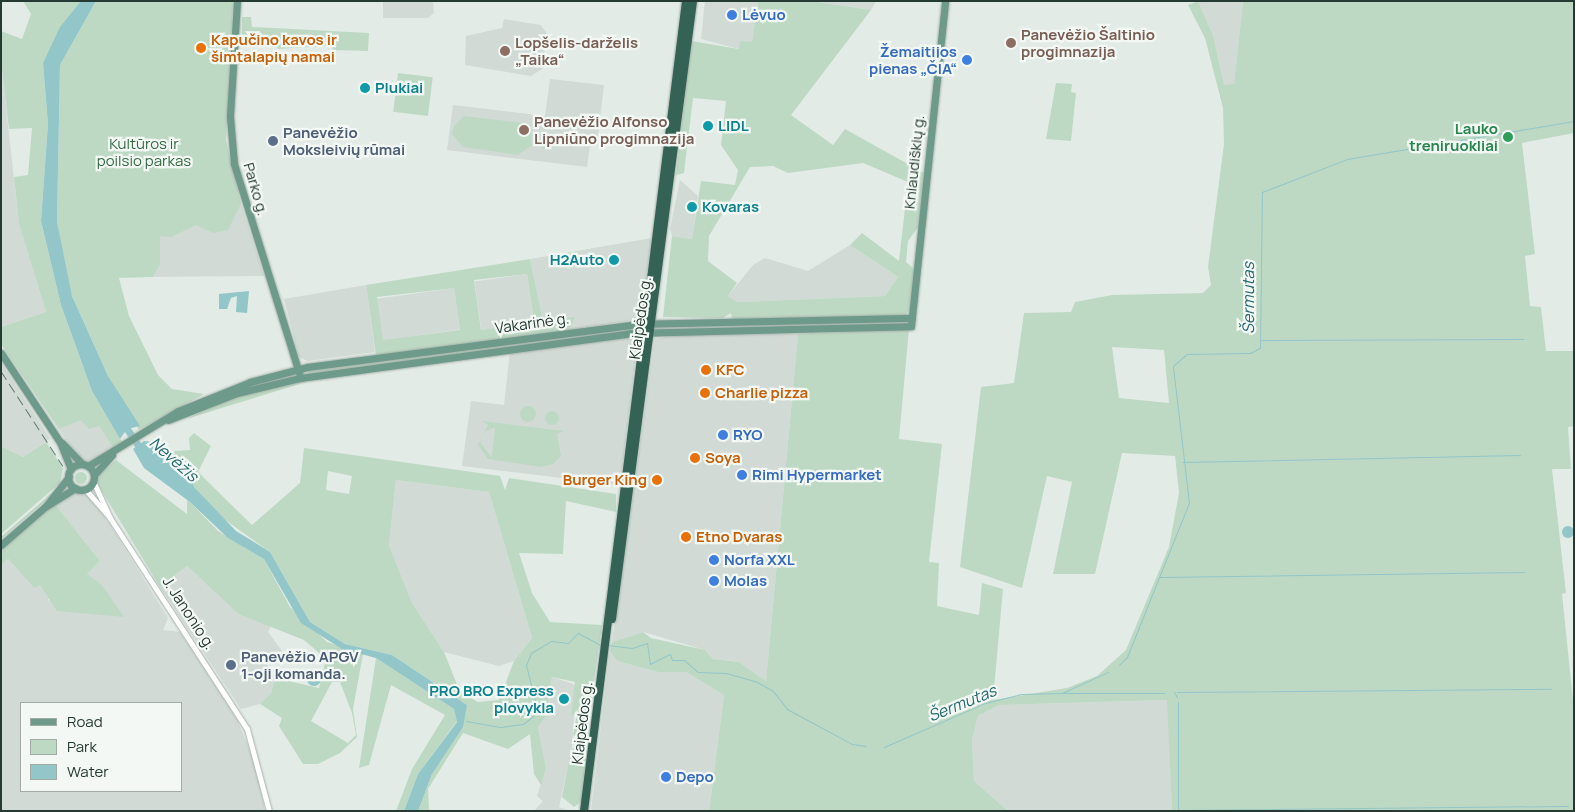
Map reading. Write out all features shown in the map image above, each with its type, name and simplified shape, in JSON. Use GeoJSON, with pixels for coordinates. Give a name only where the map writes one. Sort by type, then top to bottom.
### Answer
{"type":"FeatureCollection","features":[{"type":"Feature","properties":{"kind":"highway","name":"Klaipėdos g."},"geometry":{"type":"LineString","coordinates":[[668,172],[686,1]]}},
{"type":"Feature","properties":{"kind":"highway","name":"Klaipėdos g."},"geometry":{"type":"LineString","coordinates":[[584,811],[668,172],[693,1]]}},
{"type":"Feature","properties":{"kind":"main road","name":"Parko g."},"geometry":{"type":"LineString","coordinates":[[237,1],[230,117],[233,158],[300,378]]}},
{"type":"Feature","properties":{"kind":"main road","name":"Kniaudiškių g."},"geometry":{"type":"LineString","coordinates":[[911,326],[945,1]]}},
{"type":"Feature","properties":{"kind":"main road","name":"Vakarinė g."},"geometry":{"type":"LineString","coordinates":[[85,465],[112,455],[168,420],[236,387],[298,369],[649,323],[912,318]]}},
{"type":"Feature","properties":{"kind":"main road"},"geometry":{"type":"LineString","coordinates":[[690,321],[690,330]]}},
{"type":"Feature","properties":{"kind":"main road","name":"Vakarinė g."},"geometry":{"type":"LineString","coordinates":[[168,420],[237,393],[300,378],[648,332],[911,326]]}},
{"type":"Feature","properties":{"kind":"main road"},"geometry":{"type":"LineString","coordinates":[[1,354],[60,442],[72,469],[69,477],[46,506]]}},
{"type":"Feature","properties":{"kind":"main road"},"geometry":{"type":"LineString","coordinates":[[1,545],[46,506],[75,488],[85,489],[94,478],[85,465],[60,442]]}},
{"type":"Feature","properties":{"kind":"main road","name":"Vakarinė g."},"geometry":{"type":"LineString","coordinates":[[94,478],[112,455]]}},
{"type":"Feature","properties":{"kind":"main road"},"geometry":{"type":"LineString","coordinates":[[72,469],[85,465]]}},
{"type":"Feature","properties":{"kind":"main road"},"geometry":{"type":"LineString","coordinates":[[69,477],[75,488]]}},
{"type":"Feature","properties":{"kind":"street","name":"J. Janonio g."},"geometry":{"type":"LineString","coordinates":[[94,478],[110,518]]}},
{"type":"Feature","properties":{"kind":"street","name":"J. Janonio g."},"geometry":{"type":"LineString","coordinates":[[85,489],[110,518],[242,719],[259,761],[269,811]]}},
{"type":"Feature","properties":{"kind":"shaded area"},"geometry":{"type":"Polygon","coordinates":[[[383,1],[433,1],[434,13],[428,18],[383,18],[383,1]]]}},
{"type":"Feature","properties":{"kind":"shaded area","name":"Lėvuo"},"geometry":{"type":"Polygon","coordinates":[[[705,1],[758,1],[752,42],[739,49],[701,39],[705,1]]]}},
{"type":"Feature","properties":{"kind":"shaded area"},"geometry":{"type":"Polygon","coordinates":[[[811,1],[876,1],[871,10],[811,1]]]}},
{"type":"Feature","properties":{"kind":"shaded area"},"geometry":{"type":"Polygon","coordinates":[[[1198,1],[1243,1],[1234,85],[1224,85],[1213,35],[1198,1]]]}},
{"type":"Feature","properties":{"kind":"shaded area","name":"Lopšelis-darželis „Taika“"},"geometry":{"type":"Polygon","coordinates":[[[504,19],[541,25],[547,34],[542,69],[531,76],[465,65],[466,36],[502,28],[504,19]]]}},
{"type":"Feature","properties":{"kind":"shaded area"},"geometry":{"type":"Polygon","coordinates":[[[1,62],[19,224],[46,312],[1,327],[1,62]]]}},
{"type":"Feature","properties":{"kind":"shaded area","name":"Panevėžio Alfonso Lipniūno progimnazija"},"geometry":{"type":"Polygon","coordinates":[[[550,79],[604,85],[597,145],[590,145],[587,167],[447,150],[453,105],[545,116],[550,79]]]}},
{"type":"Feature","properties":{"kind":"shaded area"},"geometry":{"type":"Polygon","coordinates":[[[680,180],[698,196],[692,239],[672,236],[670,229],[680,180]]]}},
{"type":"Feature","properties":{"kind":"shaded area"},"geometry":{"type":"Polygon","coordinates":[[[241,204],[264,276],[153,277],[160,265],[160,236],[233,214],[241,204]]]}},
{"type":"Feature","properties":{"kind":"shaded area"},"geometry":{"type":"Polygon","coordinates":[[[652,238],[640,319],[569,330],[574,318],[543,322],[530,259],[652,238]]]}},
{"type":"Feature","properties":{"kind":"shaded area"},"geometry":{"type":"Polygon","coordinates":[[[850,245],[898,277],[885,296],[737,302],[728,296],[753,265],[765,258],[808,271],[850,245]]]}},
{"type":"Feature","properties":{"kind":"shaded area"},"geometry":{"type":"Polygon","coordinates":[[[527,274],[534,323],[481,330],[475,281],[527,274]]]}},
{"type":"Feature","properties":{"kind":"shaded area"},"geometry":{"type":"Polygon","coordinates":[[[366,285],[375,352],[307,361],[299,357],[284,299],[366,285]]]}},
{"type":"Feature","properties":{"kind":"shaded area"},"geometry":{"type":"Polygon","coordinates":[[[454,288],[460,330],[383,340],[377,299],[454,288]]]}},
{"type":"Feature","properties":{"kind":"shaded area"},"geometry":{"type":"Polygon","coordinates":[[[684,334],[798,334],[766,681],[739,662],[713,659],[705,650],[643,632],[612,642],[655,339],[684,334]]]}},
{"type":"Feature","properties":{"kind":"shaded area"},"geometry":{"type":"Polygon","coordinates":[[[638,337],[620,485],[462,466],[471,401],[504,405],[510,351],[638,337]]]}},
{"type":"Feature","properties":{"kind":"shaded area"},"geometry":{"type":"Polygon","coordinates":[[[1,362],[50,439],[23,457],[1,446],[1,362]]]}},
{"type":"Feature","properties":{"kind":"shaded area"},"geometry":{"type":"Polygon","coordinates":[[[81,419],[99,426],[113,448],[87,463],[78,458],[59,429],[81,419]]]}},
{"type":"Feature","properties":{"kind":"shaded area"},"geometry":{"type":"Polygon","coordinates":[[[396,480],[489,492],[532,638],[514,661],[499,666],[444,652],[412,603],[389,545],[396,480]]]}},
{"type":"Feature","properties":{"kind":"shaded area"},"geometry":{"type":"Polygon","coordinates":[[[72,493],[92,496],[168,618],[163,630],[180,632],[236,717],[255,763],[265,811],[1,811],[1,565],[8,559],[34,588],[40,584],[50,597],[47,601],[97,586],[87,574],[100,561],[55,504],[72,493]]]}},
{"type":"Feature","properties":{"kind":"shaded area"},"geometry":{"type":"Polygon","coordinates":[[[187,566],[238,614],[271,626],[268,632],[282,651],[266,663],[275,678],[271,693],[260,704],[241,709],[160,587],[187,566]]]}},
{"type":"Feature","properties":{"kind":"shaded area"},"geometry":{"type":"Polygon","coordinates":[[[610,651],[617,661],[658,672],[686,672],[724,695],[709,811],[591,811],[610,651]]]}},
{"type":"Feature","properties":{"kind":"shaded area"},"geometry":{"type":"Polygon","coordinates":[[[552,677],[576,685],[572,748],[559,807],[570,811],[534,811],[543,801],[537,796],[546,768],[538,727],[546,717],[552,677]]]}},
{"type":"Feature","properties":{"kind":"shaded area"},"geometry":{"type":"Polygon","coordinates":[[[1168,700],[1172,811],[1008,811],[974,781],[972,740],[978,716],[999,705],[1168,700]]]}},
{"type":"Feature","properties":{"kind":"green space"},"geometry":{"type":"Polygon","coordinates":[[[23,1],[81,1],[43,63],[48,124],[41,221],[61,305],[92,391],[122,442],[113,448],[99,426],[89,429],[81,420],[59,429],[1,344],[1,327],[46,312],[19,224],[14,177],[28,175],[32,128],[9,129],[1,62],[1,31],[22,39],[31,14],[23,1]]]}},
{"type":"Feature","properties":{"kind":"green space","name":"Kultūros ir poilsio parkas"},"geometry":{"type":"Polygon","coordinates":[[[96,1],[233,1],[226,140],[241,204],[228,230],[213,233],[196,225],[171,237],[160,236],[160,265],[153,277],[119,278],[129,316],[158,375],[172,389],[204,394],[139,430],[108,376],[65,280],[57,222],[60,65],[96,1]]]}},
{"type":"Feature","properties":{"kind":"green space"},"geometry":{"type":"Polygon","coordinates":[[[758,1],[811,1],[871,10],[791,115],[833,145],[845,129],[924,173],[919,226],[908,241],[906,262],[914,269],[910,309],[905,316],[732,319],[731,313],[723,318],[663,317],[672,236],[692,239],[701,181],[735,185],[738,170],[721,145],[726,101],[693,98],[684,173],[676,175],[691,41],[739,49],[740,41],[752,42],[758,1]],[[863,163],[788,173],[773,166],[750,167],[709,236],[708,261],[737,283],[728,296],[737,302],[885,296],[898,277],[850,245],[862,233],[899,261],[908,182],[863,163]]]}},
{"type":"Feature","properties":{"kind":"green space"},"geometry":{"type":"Polygon","coordinates":[[[1198,1],[1213,35],[1224,85],[1234,84],[1243,1],[1574,1],[1574,133],[1522,143],[1535,254],[1525,256],[1530,306],[1541,307],[1546,351],[1574,351],[1574,426],[1568,427],[1571,469],[1552,469],[1566,593],[1562,594],[1574,710],[1574,811],[1172,811],[1167,700],[999,705],[978,716],[972,740],[974,781],[1008,811],[709,811],[724,695],[686,672],[658,672],[617,661],[610,651],[612,642],[643,632],[651,638],[705,650],[713,659],[739,662],[766,681],[798,334],[909,329],[899,439],[942,444],[929,562],[939,563],[937,606],[979,615],[982,583],[1003,589],[993,700],[1067,688],[1097,676],[1126,650],[1169,547],[1179,493],[1175,456],[1122,453],[1095,574],[1053,574],[1072,482],[1047,476],[1022,588],[960,567],[981,387],[1014,383],[1024,313],[1071,312],[1075,302],[1112,295],[1203,293],[1211,285],[1208,267],[1224,144],[1223,108],[1205,38],[1188,5],[1198,1]],[[1112,347],[1119,398],[1169,403],[1164,350],[1112,347]]]}},
{"type":"Feature","properties":{"kind":"green space"},"geometry":{"type":"Polygon","coordinates":[[[242,17],[251,17],[252,27],[369,33],[368,51],[333,50],[331,42],[242,42],[242,17]]]}},
{"type":"Feature","properties":{"kind":"green space"},"geometry":{"type":"Polygon","coordinates":[[[275,43],[326,44],[327,46],[278,49],[275,43]]]}},
{"type":"Feature","properties":{"kind":"green space"},"geometry":{"type":"Polygon","coordinates":[[[398,73],[433,77],[428,116],[393,112],[398,73]]]}},
{"type":"Feature","properties":{"kind":"green space"},"geometry":{"type":"Polygon","coordinates":[[[1056,83],[1072,84],[1071,92],[1076,93],[1071,141],[1046,139],[1056,83]]]}},
{"type":"Feature","properties":{"kind":"green space"},"geometry":{"type":"Polygon","coordinates":[[[464,116],[522,123],[532,134],[531,146],[518,155],[463,147],[452,134],[454,126],[464,116]]]}},
{"type":"Feature","properties":{"kind":"green space"},"geometry":{"type":"Polygon","coordinates":[[[548,137],[551,138],[551,148],[544,149],[541,148],[540,141],[541,138],[548,137]]]}},
{"type":"Feature","properties":{"kind":"green space"},"geometry":{"type":"Polygon","coordinates":[[[530,259],[543,321],[575,317],[569,330],[376,356],[366,285],[530,259]],[[527,274],[474,280],[481,330],[534,322],[527,274]],[[454,288],[377,297],[383,340],[460,330],[454,288]]]}},
{"type":"Feature","properties":{"kind":"green space"},"geometry":{"type":"Polygon","coordinates":[[[908,321],[845,326],[691,327],[691,326],[908,321]]]}},
{"type":"Feature","properties":{"kind":"green space"},"geometry":{"type":"Polygon","coordinates":[[[630,327],[630,331],[461,354],[461,349],[630,327]]]}},
{"type":"Feature","properties":{"kind":"green space"},"geometry":{"type":"Polygon","coordinates":[[[459,349],[459,354],[308,374],[308,370],[459,349]]]}},
{"type":"Feature","properties":{"kind":"green space"},"geometry":{"type":"Polygon","coordinates":[[[306,379],[306,382],[186,419],[238,396],[306,379]]]}},
{"type":"Feature","properties":{"kind":"green space"},"geometry":{"type":"Polygon","coordinates":[[[525,406],[531,406],[536,411],[534,420],[525,422],[520,417],[520,411],[525,406]]]}},
{"type":"Feature","properties":{"kind":"green space"},"geometry":{"type":"Polygon","coordinates":[[[552,411],[557,413],[559,418],[557,423],[552,425],[547,423],[545,418],[547,413],[552,411]]]}},
{"type":"Feature","properties":{"kind":"green space"},"geometry":{"type":"Polygon","coordinates":[[[482,421],[564,431],[557,434],[561,456],[553,464],[541,467],[488,459],[478,445],[482,437],[480,442],[492,457],[495,427],[485,432],[488,425],[482,421]]]}},
{"type":"Feature","properties":{"kind":"green space"},"geometry":{"type":"Polygon","coordinates":[[[194,433],[211,446],[198,472],[252,525],[300,483],[304,448],[500,476],[505,490],[509,478],[616,494],[616,512],[566,501],[563,554],[519,553],[532,593],[550,622],[602,625],[586,738],[573,735],[578,709],[571,717],[575,682],[552,677],[546,717],[538,727],[546,768],[541,785],[534,774],[530,734],[508,749],[463,733],[428,789],[429,811],[418,811],[432,774],[467,705],[392,655],[345,644],[310,622],[270,552],[217,514],[194,487],[190,474],[168,458],[175,451],[190,450],[189,438],[194,433]],[[328,471],[326,490],[349,494],[352,476],[328,471]],[[396,480],[389,545],[412,603],[444,652],[460,692],[478,702],[499,700],[514,661],[532,638],[489,492],[396,480]]]}},
{"type":"Feature","properties":{"kind":"green space"},"geometry":{"type":"Polygon","coordinates":[[[46,442],[63,468],[60,483],[1,534],[1,446],[23,457],[46,442]]]}},
{"type":"Feature","properties":{"kind":"green space"},"geometry":{"type":"Polygon","coordinates":[[[116,460],[187,514],[187,500],[190,502],[218,531],[264,559],[290,607],[327,642],[363,654],[353,709],[357,737],[340,753],[318,764],[303,764],[279,726],[282,718],[260,704],[271,693],[275,678],[319,688],[326,659],[304,640],[238,614],[187,566],[160,587],[97,483],[99,474],[116,460]],[[332,682],[311,721],[348,743],[356,735],[352,713],[340,682],[332,682]]]}},
{"type":"Feature","properties":{"kind":"green space"},"geometry":{"type":"Polygon","coordinates":[[[79,472],[83,472],[87,478],[83,484],[79,484],[75,480],[75,476],[79,472]]]}},
{"type":"Feature","properties":{"kind":"green space"},"geometry":{"type":"Polygon","coordinates":[[[61,485],[44,502],[1,539],[1,537],[61,485]]]}},
{"type":"Feature","properties":{"kind":"green space"},"geometry":{"type":"Polygon","coordinates":[[[55,504],[100,561],[87,574],[102,585],[124,617],[57,611],[40,585],[34,588],[8,559],[1,565],[1,551],[55,504]]]}},
{"type":"Feature","properties":{"kind":"green space"},"geometry":{"type":"Polygon","coordinates":[[[376,658],[454,709],[457,721],[418,774],[404,811],[396,811],[412,769],[445,715],[391,685],[369,765],[359,768],[376,658]]]}},
{"type":"Feature","properties":{"kind":"green space"},"geometry":{"type":"Polygon","coordinates":[[[577,745],[588,746],[581,802],[574,807],[562,797],[571,750],[577,745]]]}},
{"type":"Feature","properties":{"kind":"water"},"geometry":{"type":"Polygon","coordinates":[[[81,1],[96,1],[60,65],[57,222],[72,296],[108,376],[140,426],[127,429],[120,439],[92,391],[61,305],[41,221],[48,124],[43,63],[60,27],[81,1]]]}},
{"type":"Feature","properties":{"kind":"water"},"geometry":{"type":"Polygon","coordinates":[[[249,291],[247,313],[236,312],[237,296],[231,298],[227,309],[219,309],[219,294],[249,291]]]}},
{"type":"Feature","properties":{"kind":"water"},"geometry":{"type":"Polygon","coordinates":[[[144,441],[152,442],[191,474],[194,487],[236,531],[270,552],[310,622],[345,644],[392,655],[467,705],[463,727],[432,774],[418,811],[404,811],[418,774],[457,722],[454,709],[376,658],[342,649],[301,623],[264,559],[228,538],[190,502],[144,468],[133,449],[144,441]]]}},
{"type":"Feature","properties":{"kind":"water"},"geometry":{"type":"Polygon","coordinates":[[[1566,526],[1570,526],[1574,532],[1570,538],[1566,538],[1562,534],[1562,530],[1566,526]]]}},
{"type":"Feature","properties":{"kind":"water"},"geometry":{"type":"Polygon","coordinates":[[[314,672],[319,674],[321,679],[319,684],[314,686],[309,684],[307,679],[309,674],[314,672]]]}},
{"type":"Feature","properties":{"kind":"waterway","name":"Šermutas"},"geometry":{"type":"LineString","coordinates":[[1119,665],[1127,657],[1189,503],[1173,366],[1187,354],[1250,353],[1260,348],[1262,192],[1347,159],[1574,121]]}},
{"type":"Feature","properties":{"kind":"waterway"},"geometry":{"type":"LineString","coordinates":[[1261,340],[1523,339]]}},
{"type":"Feature","properties":{"kind":"waterway","name":"Nevėžis"},"geometry":{"type":"LineString","coordinates":[[123,423],[142,451]]}},
{"type":"Feature","properties":{"kind":"waterway"},"geometry":{"type":"LineString","coordinates":[[1182,462],[1520,455]]}},
{"type":"Feature","properties":{"kind":"waterway"},"geometry":{"type":"LineString","coordinates":[[1160,577],[1524,572]]}},
{"type":"Feature","properties":{"kind":"waterway","name":"Šermutas"},"geometry":{"type":"LineString","coordinates":[[466,721],[501,727],[523,724],[533,716],[535,701],[526,665],[531,653],[551,641],[568,643],[578,633],[601,645]]}},
{"type":"Feature","properties":{"kind":"waterway","name":"Šermutas"},"geometry":{"type":"LineString","coordinates":[[607,645],[632,648],[647,643],[650,664],[670,654],[672,660],[684,660],[698,672],[726,673],[757,682],[773,691],[787,709],[852,744],[866,746]]}},
{"type":"Feature","properties":{"kind":"waterway","name":"Šermutas"},"geometry":{"type":"LineString","coordinates":[[884,747],[985,703],[1020,694],[1062,693],[1108,672]]}},
{"type":"Feature","properties":{"kind":"waterway"},"geometry":{"type":"LineString","coordinates":[[1177,692],[1551,689]]}},
{"type":"Feature","properties":{"kind":"waterway"},"geometry":{"type":"LineString","coordinates":[[1174,692],[1177,697]]}},
{"type":"Feature","properties":{"kind":"waterway"},"geometry":{"type":"LineString","coordinates":[[1063,693],[1164,693]]}},
{"type":"Feature","properties":{"kind":"waterway"},"geometry":{"type":"LineString","coordinates":[[1178,702],[1178,810]]}},
{"type":"Feature","properties":{"kind":"waterway"},"geometry":{"type":"LineString","coordinates":[[1178,810],[1568,806]]}},
{"type":"Feature","properties":{"kind":"railway"},"geometry":{"type":"LineString","coordinates":[[1,371],[63,466]]}},
{"type":"Feature","properties":{"kind":"place","name":"Lėvuo"},"geometry":{"type":"Point","coordinates":[732,15]}},
{"type":"Feature","properties":{"kind":"place","name":"Panevėžio Šaltinio progimnazija"},"geometry":{"type":"Point","coordinates":[1011,43]}},
{"type":"Feature","properties":{"kind":"place","name":"Kapučino kavos ir šimtalapių namai"},"geometry":{"type":"Point","coordinates":[201,48]}},
{"type":"Feature","properties":{"kind":"place","name":"Lopšelis-darželis „Taika“"},"geometry":{"type":"Point","coordinates":[505,51]}},
{"type":"Feature","properties":{"kind":"place","name":"Žemaitijos pienas „ČIA“"},"geometry":{"type":"Point","coordinates":[967,60]}},
{"type":"Feature","properties":{"kind":"place","name":"Plukiai"},"geometry":{"type":"Point","coordinates":[365,88]}},
{"type":"Feature","properties":{"kind":"place","name":"LIDL"},"geometry":{"type":"Point","coordinates":[708,126]}},
{"type":"Feature","properties":{"kind":"place","name":"Panevėžio Alfonso Lipniūno progimnazija"},"geometry":{"type":"Point","coordinates":[524,130]}},
{"type":"Feature","properties":{"kind":"place","name":"Lauko treniruokliai"},"geometry":{"type":"Point","coordinates":[1508,137]}},
{"type":"Feature","properties":{"kind":"place","name":"Panevėžio Moksleivių rūmai"},"geometry":{"type":"Point","coordinates":[273,141]}},
{"type":"Feature","properties":{"kind":"place","name":"Kovaras"},"geometry":{"type":"Point","coordinates":[692,207]}},
{"type":"Feature","properties":{"kind":"place","name":"H2Auto"},"geometry":{"type":"Point","coordinates":[614,260]}},
{"type":"Feature","properties":{"kind":"place","name":"KFC"},"geometry":{"type":"Point","coordinates":[706,370]}},
{"type":"Feature","properties":{"kind":"place","name":"Charlie pizza"},"geometry":{"type":"Point","coordinates":[705,393]}},
{"type":"Feature","properties":{"kind":"place","name":"RYO"},"geometry":{"type":"Point","coordinates":[723,435]}},
{"type":"Feature","properties":{"kind":"place","name":"Soya"},"geometry":{"type":"Point","coordinates":[695,458]}},
{"type":"Feature","properties":{"kind":"place","name":"Rimi Hypermarket"},"geometry":{"type":"Point","coordinates":[742,475]}},
{"type":"Feature","properties":{"kind":"place","name":"Burger King"},"geometry":{"type":"Point","coordinates":[657,480]}},
{"type":"Feature","properties":{"kind":"place","name":"Etno Dvaras"},"geometry":{"type":"Point","coordinates":[686,537]}},
{"type":"Feature","properties":{"kind":"place","name":"Norfa XXL"},"geometry":{"type":"Point","coordinates":[714,560]}},
{"type":"Feature","properties":{"kind":"place","name":"Molas"},"geometry":{"type":"Point","coordinates":[714,581]}},
{"type":"Feature","properties":{"kind":"place","name":"Panevėžio APGV 1-oji komanda."},"geometry":{"type":"Point","coordinates":[231,665]}},
{"type":"Feature","properties":{"kind":"place","name":"PRO BRO Express plovykla"},"geometry":{"type":"Point","coordinates":[564,699]}},
{"type":"Feature","properties":{"kind":"place","name":"Depo"},"geometry":{"type":"Point","coordinates":[666,777]}}]}
